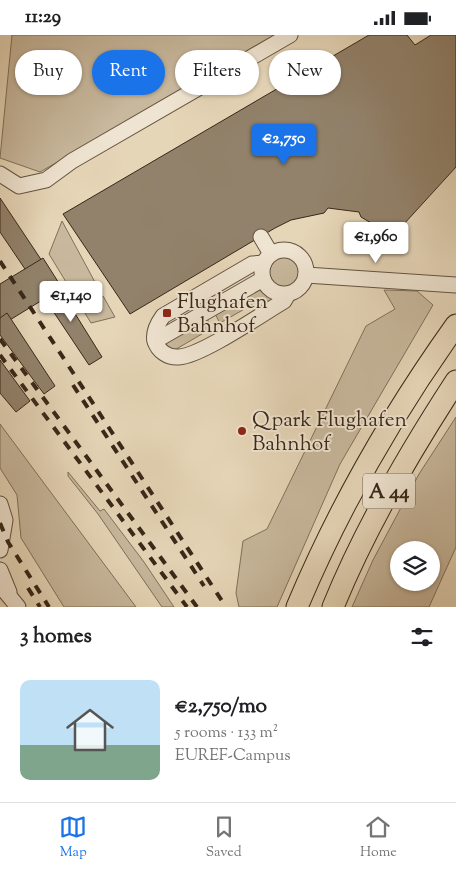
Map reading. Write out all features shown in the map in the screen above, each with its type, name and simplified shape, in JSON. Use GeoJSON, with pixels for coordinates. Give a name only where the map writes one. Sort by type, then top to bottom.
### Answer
{"type":"FeatureCollection","features":[{"type":"Feature","properties":{"kind":"highway","name":"A 44"},"geometry":{"type":"LineString","coordinates":[[297,607],[318,557],[356,483],[396,415],[456,325]]}},
{"type":"Feature","properties":{"kind":"highway","name":"A 44"},"geometry":{"type":"LineString","coordinates":[[333,607],[343,582],[388,493],[456,381]]}},
{"type":"Feature","properties":{"kind":"street"},"geometry":{"type":"LineString","coordinates":[[0,174],[19,186],[46,180],[72,161],[290,35]]}},
{"type":"Feature","properties":{"kind":"street"},"geometry":{"type":"LineString","coordinates":[[261,237],[268,259],[262,271],[263,279],[266,285],[275,293],[288,294]]}},
{"type":"Feature","properties":{"kind":"street"},"geometry":{"type":"LineString","coordinates":[[282,250],[293,252],[303,261],[306,275],[300,287],[288,294],[284,301],[193,354],[178,358],[169,356],[160,350],[155,341],[155,333],[159,321],[167,313],[252,264],[268,259],[282,250]]}},
{"type":"Feature","properties":{"kind":"street"},"geometry":{"type":"LineString","coordinates":[[306,275],[456,285]]}},
{"type":"Feature","properties":{"kind":"street"},"geometry":{"type":"LineString","coordinates":[[155,341],[263,279]]}},
{"type":"Feature","properties":{"kind":"street"},"geometry":{"type":"LineString","coordinates":[[0,504],[5,515],[0,551]]}},
{"type":"Feature","properties":{"kind":"street"},"geometry":{"type":"LineString","coordinates":[[0,570],[4,589],[18,607]]}},
{"type":"Feature","properties":{"kind":"shaded area"},"geometry":{"type":"Polygon","coordinates":[[[12,35],[280,35],[254,50],[175,50],[175,95],[40,172],[0,158],[12,35]]]}},
{"type":"Feature","properties":{"kind":"shaded area"},"geometry":{"type":"Polygon","coordinates":[[[62,221],[96,284],[91,287],[97,298],[103,296],[115,317],[91,323],[49,254],[62,221]]]}},
{"type":"Feature","properties":{"kind":"shaded area"},"geometry":{"type":"Polygon","coordinates":[[[284,257],[290,258],[298,266],[298,278],[290,286],[284,287],[278,286],[270,278],[269,272],[270,266],[278,258],[284,257]]]}},
{"type":"Feature","properties":{"kind":"shaded area"},"geometry":{"type":"Polygon","coordinates":[[[261,289],[275,300],[274,303],[262,299],[220,323],[214,312],[261,289]]]}},
{"type":"Feature","properties":{"kind":"shaded area"},"geometry":{"type":"Polygon","coordinates":[[[384,290],[417,291],[433,305],[340,464],[277,607],[239,607],[236,593],[243,541],[267,529],[366,326],[395,309],[384,290]]]}},
{"type":"Feature","properties":{"kind":"shaded area"},"geometry":{"type":"Polygon","coordinates":[[[206,317],[212,328],[173,351],[165,343],[206,317]]]}},
{"type":"Feature","properties":{"kind":"shaded area"},"geometry":{"type":"Polygon","coordinates":[[[456,417],[456,547],[440,583],[440,541],[390,541],[390,591],[436,591],[429,607],[352,607],[373,560],[419,474],[456,417]]]}},
{"type":"Feature","properties":{"kind":"shaded area"},"geometry":{"type":"Polygon","coordinates":[[[0,424],[136,607],[64,607],[21,538],[17,495],[0,468],[0,424]]]}},
{"type":"Feature","properties":{"kind":"shaded area"},"geometry":{"type":"Polygon","coordinates":[[[68,472],[100,511],[104,509],[144,562],[174,607],[162,607],[98,514],[68,476],[68,472]]]}},
{"type":"Feature","properties":{"kind":"building"},"geometry":{"type":"Polygon","coordinates":[[[369,35],[407,35],[415,45],[431,35],[456,35],[456,167],[393,236],[361,217],[359,212],[328,208],[324,213],[291,220],[275,228],[130,314],[63,214],[269,93],[269,95],[341,95],[341,51],[369,35]]]}},
{"type":"Feature","properties":{"kind":"building"},"geometry":{"type":"Polygon","coordinates":[[[0,198],[42,261],[27,272],[0,232],[0,198]]]}},
{"type":"Feature","properties":{"kind":"building"},"geometry":{"type":"Polygon","coordinates":[[[43,258],[62,288],[0,326],[0,284],[43,258]]]}},
{"type":"Feature","properties":{"kind":"building"},"geometry":{"type":"Polygon","coordinates":[[[56,283],[102,357],[89,365],[41,293],[56,283]]]}},
{"type":"Feature","properties":{"kind":"building"},"geometry":{"type":"Polygon","coordinates":[[[7,313],[55,386],[44,394],[0,335],[0,318],[7,313]]]}},
{"type":"Feature","properties":{"kind":"building"},"geometry":{"type":"Polygon","coordinates":[[[0,360],[30,401],[16,412],[0,393],[0,360]]]}},
{"type":"Feature","properties":{"kind":"railway"},"geometry":{"type":"LineString","coordinates":[[0,261],[226,607]]}},
{"type":"Feature","properties":{"kind":"railway"},"geometry":{"type":"LineString","coordinates":[[0,339],[197,607]]}},
{"type":"Feature","properties":{"kind":"railway"},"geometry":{"type":"LineString","coordinates":[[0,355],[187,607]]}},
{"type":"Feature","properties":{"kind":"railway"},"geometry":{"type":"LineString","coordinates":[[73,385],[204,586]]}},
{"type":"Feature","properties":{"kind":"railway"},"geometry":{"type":"LineString","coordinates":[[0,523],[8,542],[49,607]]}},
{"type":"Feature","properties":{"kind":"railway"},"geometry":{"type":"LineString","coordinates":[[28,588],[40,607]]}},
{"type":"Feature","properties":{"kind":"place","name":"Flughafen Bahnhof"},"geometry":{"type":"Point","coordinates":[167,313]}},
{"type":"Feature","properties":{"kind":"place","name":"Qpark Flughafen Bahnhof"},"geometry":{"type":"Point","coordinates":[242,431]}}]}
